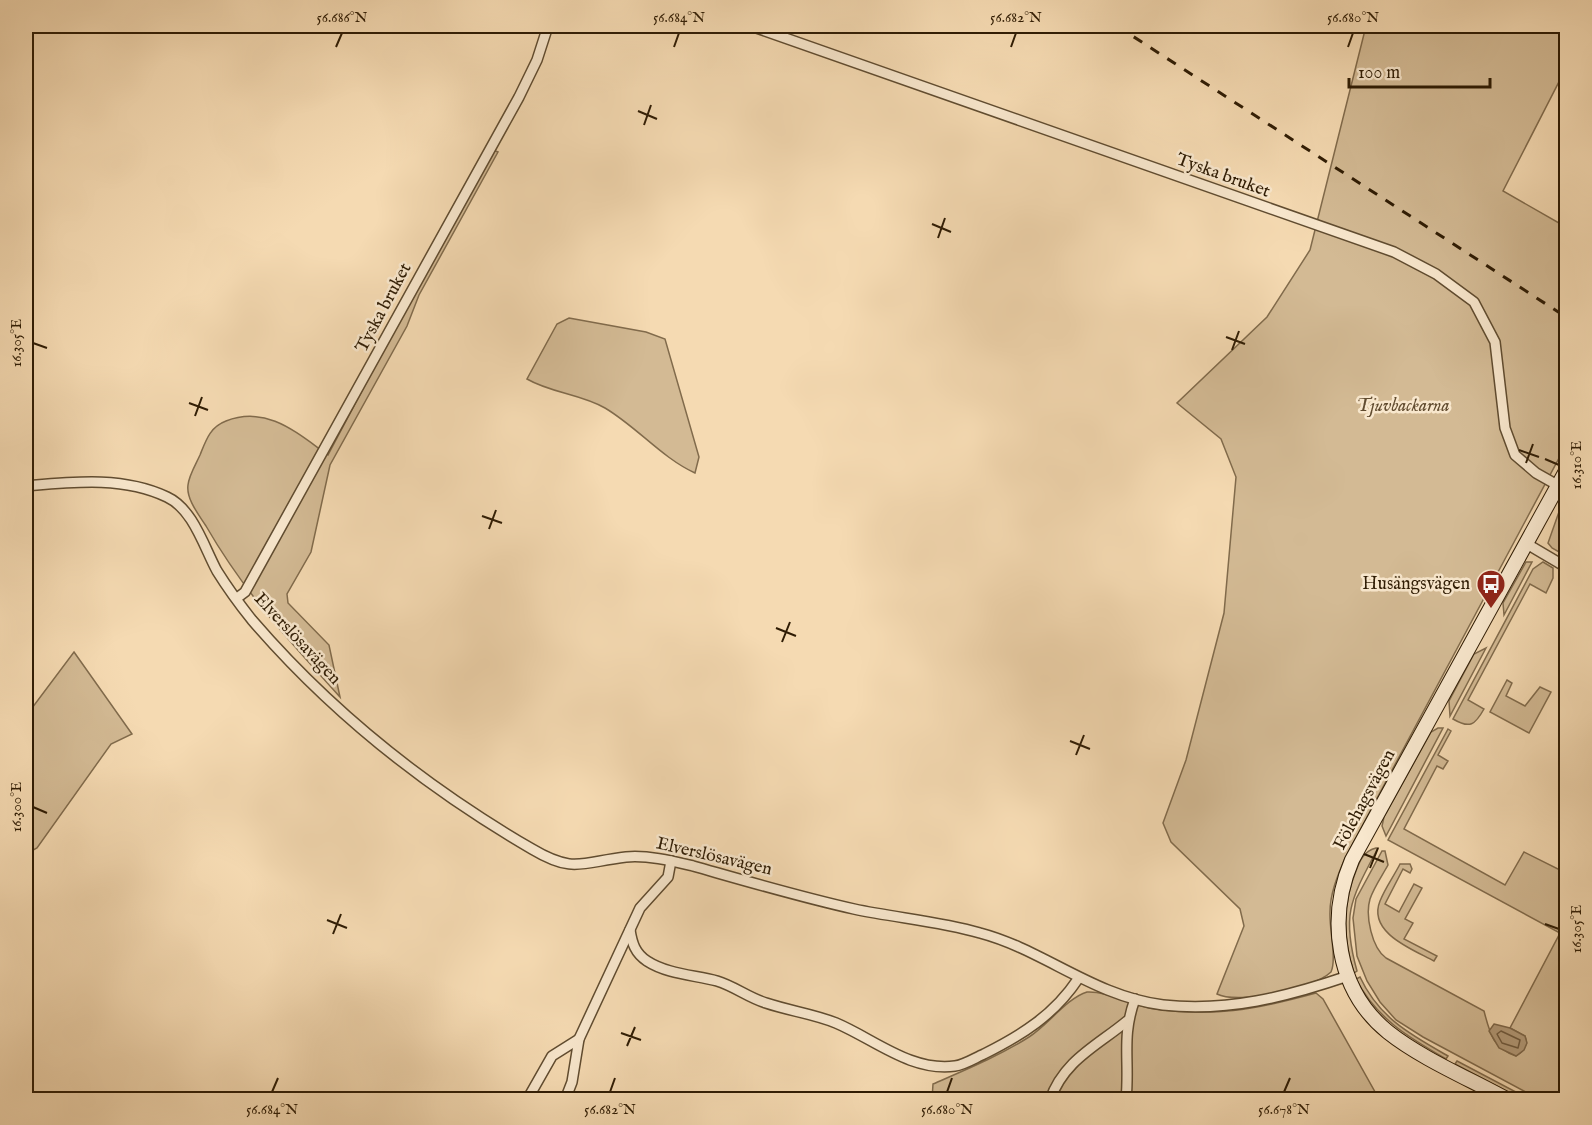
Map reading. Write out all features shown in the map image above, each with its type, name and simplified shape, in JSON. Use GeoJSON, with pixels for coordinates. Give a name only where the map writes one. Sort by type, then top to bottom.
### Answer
{"type":"FeatureCollection","features":[{"type":"Feature","properties":{"kind":"street","name":"Tyska bruket"},"geometry":{"type":"LineString","coordinates":[[237,598],[245,592],[319,461],[519,97],[537,60],[548,26]]}},
{"type":"Feature","properties":{"kind":"street","name":"Tyska bruket"},"geometry":{"type":"LineString","coordinates":[[751,26],[1394,252],[1436,274],[1474,302],[1495,342],[1505,428],[1515,455],[1536,473],[1559,486]]}},
{"type":"Feature","properties":{"kind":"street","name":"Fölehagsvägen"},"geometry":{"type":"LineString","coordinates":[[1508,1100],[1391,1034],[1365,1007],[1348,976],[1339,944],[1337,921],[1347,871],[1566,471]]}},
{"type":"Feature","properties":{"kind":"street","name":"Elverslösavägen"},"geometry":{"type":"LineString","coordinates":[[26,486],[108,482],[144,489],[171,498],[189,518],[219,574],[251,619],[342,713],[406,766],[533,850],[563,865],[585,865],[628,857],[671,861],[853,909],[980,933],[1012,944],[1078,979],[1135,999],[1162,1005],[1218,1008],[1266,1001],[1348,976]]}},
{"type":"Feature","properties":{"kind":"street"},"geometry":{"type":"LineString","coordinates":[[1527,544],[1566,567]]}},
{"type":"Feature","properties":{"kind":"street"},"geometry":{"type":"LineString","coordinates":[[565,1100],[572,1083],[579,1039],[640,908],[668,877],[671,861]]}},
{"type":"Feature","properties":{"kind":"street"},"geometry":{"type":"LineString","coordinates":[[630,930],[632,944],[648,962],[675,972],[717,981],[764,1003],[830,1021],[899,1056],[924,1064],[957,1066],[1014,1039],[1057,1006],[1078,979]]}},
{"type":"Feature","properties":{"kind":"street"},"geometry":{"type":"LineString","coordinates":[[1126,1100],[1126,1021],[1135,999]]}},
{"type":"Feature","properties":{"kind":"street"},"geometry":{"type":"LineString","coordinates":[[1050,1100],[1065,1070],[1077,1057],[1126,1021]]}},
{"type":"Feature","properties":{"kind":"street"},"geometry":{"type":"LineString","coordinates":[[527,1100],[552,1056],[579,1039]]}},
{"type":"Feature","properties":{"kind":"green space","name":"Tjuvbackarna"},"geometry":{"type":"Polygon","coordinates":[[[1366,26],[1566,26],[1566,68],[1503,191],[1566,227],[1566,445],[1345,858],[1330,905],[1333,960],[1331,972],[1309,984],[1275,994],[1241,998],[1227,997],[1217,994],[1244,926],[1240,909],[1171,842],[1163,823],[1186,760],[1224,613],[1236,477],[1221,439],[1177,403],[1267,317],[1310,250],[1366,26]]]}},
{"type":"Feature","properties":{"kind":"green space"},"geometry":{"type":"Polygon","coordinates":[[[490,149],[498,152],[419,295],[407,326],[330,465],[311,552],[287,594],[288,603],[329,645],[340,697],[285,636],[236,573],[189,496],[191,473],[212,430],[226,421],[241,417],[255,416],[281,424],[328,455],[490,149]]]}},
{"type":"Feature","properties":{"kind":"green space"},"geometry":{"type":"Polygon","coordinates":[[[569,318],[646,332],[665,339],[699,457],[695,473],[683,467],[605,408],[527,379],[557,324],[569,318]]]}},
{"type":"Feature","properties":{"kind":"green space"},"geometry":{"type":"Polygon","coordinates":[[[1566,492],[1566,556],[1548,543],[1566,492]]]}},
{"type":"Feature","properties":{"kind":"green space"},"geometry":{"type":"Polygon","coordinates":[[[1526,562],[1532,562],[1504,615],[1503,603],[1526,562]]]}},
{"type":"Feature","properties":{"kind":"green space"},"geometry":{"type":"Polygon","coordinates":[[[1543,562],[1553,568],[1553,578],[1546,593],[1530,584],[1468,700],[1484,709],[1472,724],[1464,724],[1453,719],[1533,569],[1543,562]]]}},
{"type":"Feature","properties":{"kind":"green space"},"geometry":{"type":"Polygon","coordinates":[[[1486,648],[1450,716],[1449,701],[1474,654],[1486,648]]]}},
{"type":"Feature","properties":{"kind":"green space"},"geometry":{"type":"Polygon","coordinates":[[[74,652],[132,734],[111,744],[37,848],[26,854],[26,716],[74,652]]]}},
{"type":"Feature","properties":{"kind":"green space"},"geometry":{"type":"Polygon","coordinates":[[[1507,680],[1512,683],[1506,696],[1525,706],[1540,687],[1551,692],[1529,733],[1490,712],[1507,680]]]}},
{"type":"Feature","properties":{"kind":"green space"},"geometry":{"type":"Polygon","coordinates":[[[1443,728],[1386,836],[1382,826],[1384,817],[1431,732],[1443,728]]]}},
{"type":"Feature","properties":{"kind":"green space"},"geometry":{"type":"Polygon","coordinates":[[[1448,729],[1451,731],[1438,755],[1448,761],[1443,769],[1437,766],[1404,829],[1505,885],[1524,852],[1566,873],[1566,1099],[1539,1099],[1423,1037],[1396,1020],[1380,1002],[1367,981],[1357,956],[1353,918],[1356,899],[1382,851],[1385,851],[1388,865],[1370,899],[1368,914],[1373,939],[1381,953],[1386,958],[1484,1011],[1494,1039],[1508,1053],[1516,1056],[1525,1048],[1525,1036],[1510,1028],[1560,933],[1388,840],[1448,729]]]}},
{"type":"Feature","properties":{"kind":"green space"},"geometry":{"type":"Polygon","coordinates":[[[1378,848],[1351,907],[1350,935],[1357,971],[1354,973],[1346,935],[1348,896],[1361,860],[1368,851],[1378,848]]]}},
{"type":"Feature","properties":{"kind":"green space"},"geometry":{"type":"Polygon","coordinates":[[[1400,864],[1410,864],[1412,869],[1410,873],[1403,869],[1385,904],[1399,912],[1414,884],[1422,888],[1405,919],[1413,923],[1404,939],[1437,956],[1434,961],[1395,939],[1380,922],[1378,912],[1380,901],[1400,864]]]}},
{"type":"Feature","properties":{"kind":"green space"},"geometry":{"type":"Polygon","coordinates":[[[1360,977],[1386,1014],[1409,1033],[1448,1056],[1446,1059],[1406,1035],[1384,1016],[1364,993],[1356,979],[1360,977]]]}},
{"type":"Feature","properties":{"kind":"green space"},"geometry":{"type":"Polygon","coordinates":[[[1087,992],[1095,992],[1149,1008],[1193,1012],[1253,1008],[1316,993],[1323,999],[1379,1099],[932,1100],[933,1084],[1018,1044],[1036,1032],[1072,1000],[1087,992]]]}},
{"type":"Feature","properties":{"kind":"green space"},"geometry":{"type":"Polygon","coordinates":[[[1457,1061],[1529,1099],[1521,1099],[1455,1064],[1457,1061]]]}},
{"type":"Feature","properties":{"kind":"water"},"geometry":{"type":"Polygon","coordinates":[[[1494,1024],[1510,1028],[1525,1036],[1527,1043],[1524,1050],[1516,1056],[1499,1048],[1489,1031],[1494,1024]]]}},
{"type":"Feature","properties":{"kind":"railway"},"geometry":{"type":"LineString","coordinates":[[1117,26],[1566,317]]}},
{"type":"Feature","properties":{"kind":"place","name":"Husängsvägen"},"geometry":{"type":"Point","coordinates":[1491,610]}}]}
